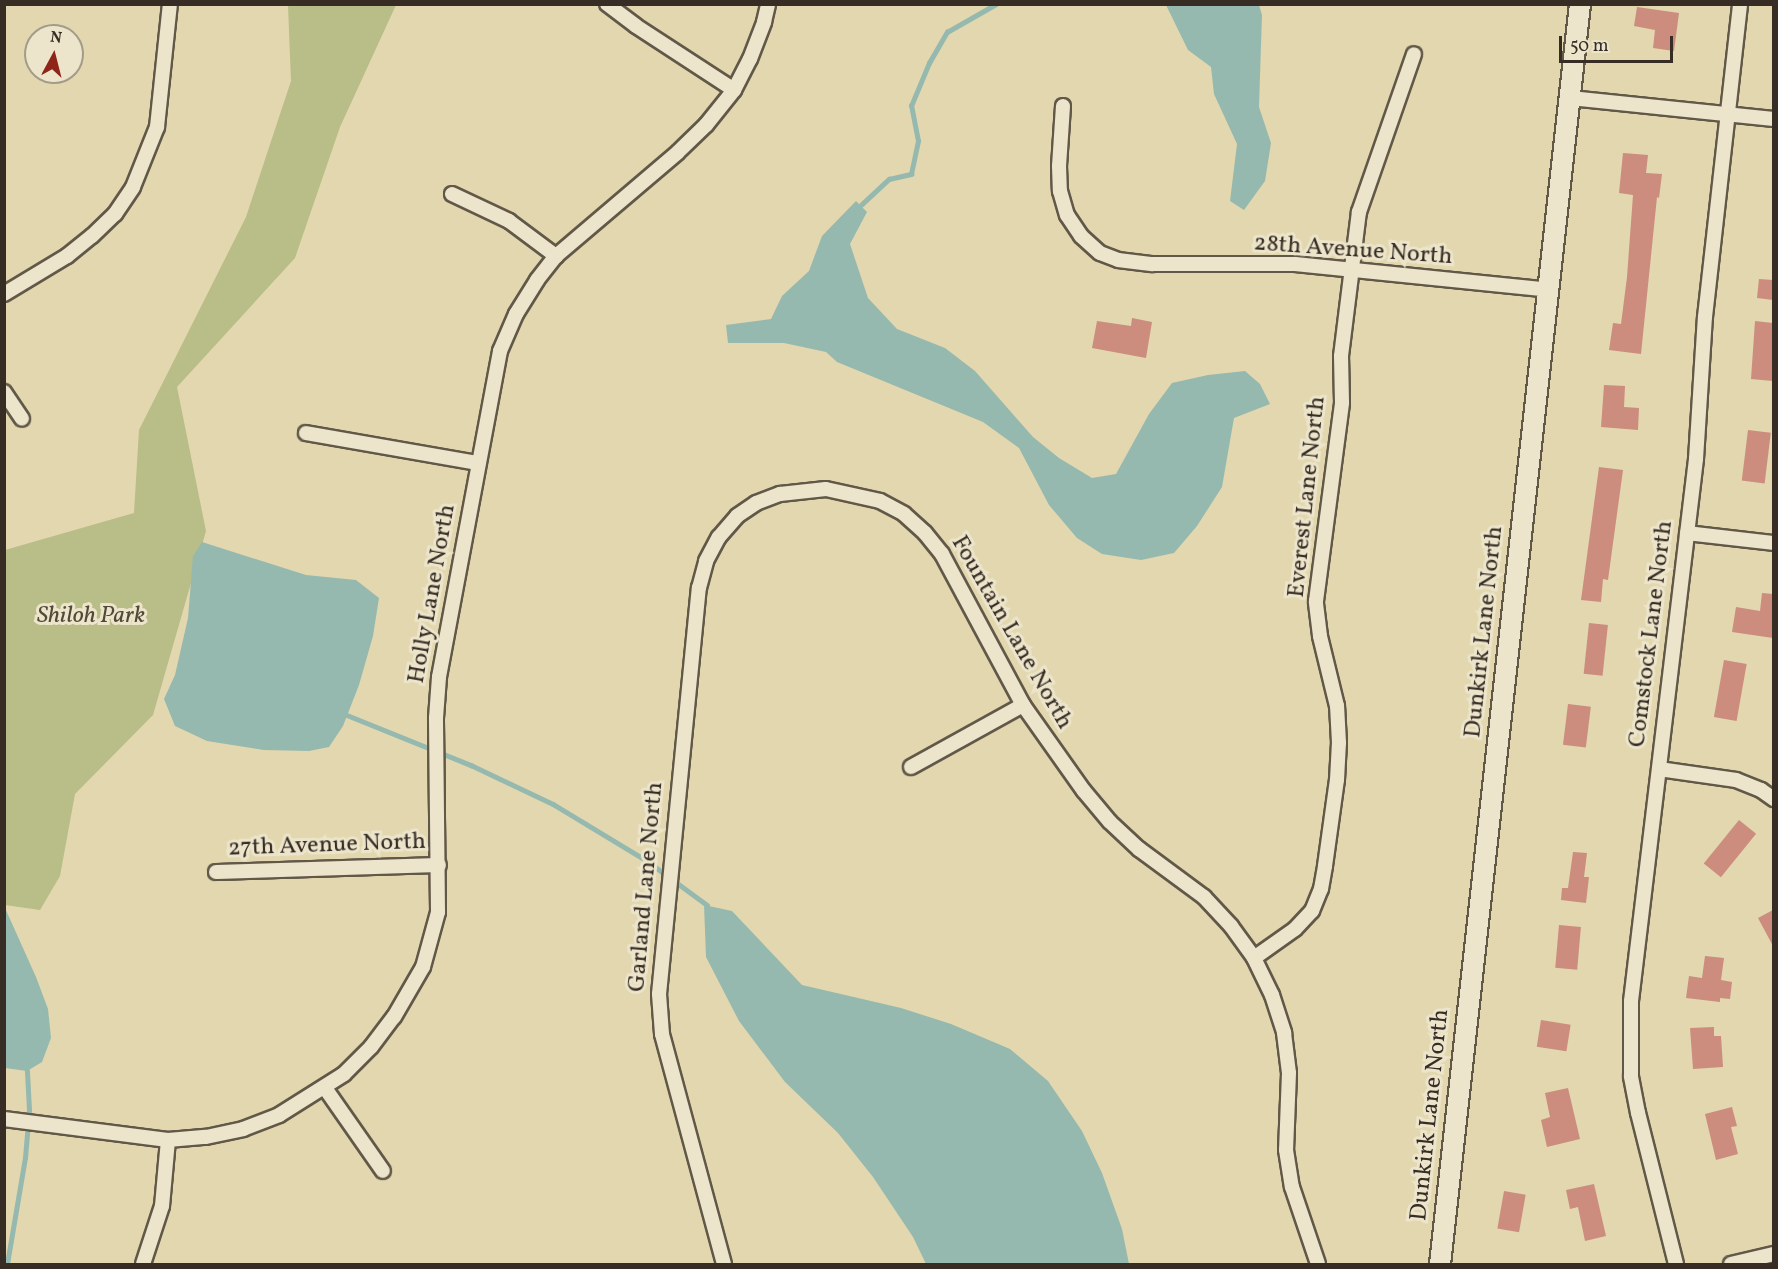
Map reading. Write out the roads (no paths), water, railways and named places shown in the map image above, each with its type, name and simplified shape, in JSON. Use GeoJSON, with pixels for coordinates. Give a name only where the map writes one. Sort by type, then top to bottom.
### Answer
{"type":"FeatureCollection","features":[{"type":"Feature","properties":{"kind":"street"},"geometry":{"type":"LineString","coordinates":[[4,294],[67,256],[92,236],[115,214],[133,187],[157,127],[170,4]]}},
{"type":"Feature","properties":{"kind":"street"},"geometry":{"type":"LineString","coordinates":[[608,4],[636,27],[734,90]]}},
{"type":"Feature","properties":{"kind":"street","name":"Holly Lane North"},"geometry":{"type":"LineString","coordinates":[[4,1119],[168,1140],[206,1137],[243,1129],[279,1115],[344,1074],[394,1017],[423,967],[438,912],[436,718],[440,677],[500,351],[516,314],[537,280],[556,256],[685,145],[706,125],[734,90],[750,59],[768,4]]}},
{"type":"Feature","properties":{"kind":"street","name":"Dunkirk Lane North"},"geometry":{"type":"LineString","coordinates":[[1440,1264],[1580,4]]}},
{"type":"Feature","properties":{"kind":"street","name":"Comstock Lane North"},"geometry":{"type":"LineString","coordinates":[[1676,1264],[1638,1113],[1631,1076],[1629,1039],[1631,1001],[1698,431],[1705,317],[1740,4]]}},
{"type":"Feature","properties":{"kind":"street","name":"Everest Lane North"},"geometry":{"type":"LineString","coordinates":[[1254,958],[1295,929],[1312,911],[1321,889],[1337,780],[1339,743],[1337,706],[1320,636],[1316,601],[1342,403],[1341,356],[1350,270],[1359,212],[1366,185],[1414,54]]}},
{"type":"Feature","properties":{"kind":"street"},"geometry":{"type":"LineString","coordinates":[[1570,98],[1773,119]]}},
{"type":"Feature","properties":{"kind":"street","name":"28th Avenue North"},"geometry":{"type":"LineString","coordinates":[[1063,106],[1059,166],[1060,191],[1067,215],[1081,237],[1100,253],[1119,260],[1153,264],[1295,264],[1549,290]]}},
{"type":"Feature","properties":{"kind":"street"},"geometry":{"type":"LineString","coordinates":[[452,194],[509,221],[556,256]]}},
{"type":"Feature","properties":{"kind":"street"},"geometry":{"type":"LineString","coordinates":[[4,392],[21,418]]}},
{"type":"Feature","properties":{"kind":"street"},"geometry":{"type":"LineString","coordinates":[[306,433],[478,463]]}},
{"type":"Feature","properties":{"kind":"street","name":"Fountain Lane North"},"geometry":{"type":"LineString","coordinates":[[737,516],[756,503],[780,494],[826,489],[880,501],[904,514],[925,532],[942,554],[1023,705],[1084,790],[1110,822],[1139,849],[1204,897],[1231,926],[1254,958],[1272,995],[1284,1033],[1289,1073],[1286,1150],[1292,1187],[1318,1264]]}},
{"type":"Feature","properties":{"kind":"street","name":"Garland Lane North"},"geometry":{"type":"LineString","coordinates":[[724,1264],[662,1034],[659,994],[699,588],[706,561],[719,537],[737,516]]}},
{"type":"Feature","properties":{"kind":"street"},"geometry":{"type":"LineString","coordinates":[[1687,533],[1773,543]]}},
{"type":"Feature","properties":{"kind":"street"},"geometry":{"type":"LineString","coordinates":[[912,767],[1023,705]]}},
{"type":"Feature","properties":{"kind":"street"},"geometry":{"type":"LineString","coordinates":[[1659,769],[1736,780],[1761,790],[1773,799]]}},
{"type":"Feature","properties":{"kind":"street","name":"27th Avenue North"},"geometry":{"type":"LineString","coordinates":[[216,872],[439,865]]}},
{"type":"Feature","properties":{"kind":"street"},"geometry":{"type":"LineString","coordinates":[[325,1088],[383,1171]]}},
{"type":"Feature","properties":{"kind":"street"},"geometry":{"type":"LineString","coordinates":[[143,1264],[162,1206],[168,1140]]}},
{"type":"Feature","properties":{"kind":"street"},"geometry":{"type":"LineString","coordinates":[[1731,1264],[1773,1254]]}},
{"type":"Feature","properties":{"kind":"water"},"geometry":{"type":"Polygon","coordinates":[[[1166,5],[1259,5],[1262,15],[1259,107],[1271,143],[1265,181],[1244,210],[1230,201],[1237,144],[1214,94],[1211,67],[1188,50],[1166,5]]]}},
{"type":"Feature","properties":{"kind":"water"},"geometry":{"type":"Polygon","coordinates":[[[856,201],[867,212],[850,244],[868,298],[897,329],[945,348],[975,371],[1033,437],[1059,458],[1092,478],[1116,474],[1149,414],[1172,383],[1208,375],[1245,371],[1260,384],[1270,404],[1234,418],[1222,487],[1197,526],[1174,553],[1141,560],[1102,554],[1077,538],[1049,505],[1019,448],[983,422],[837,362],[826,352],[784,343],[728,343],[726,325],[771,319],[782,296],[809,271],[822,236],[856,201]]]}},
{"type":"Feature","properties":{"kind":"water"},"geometry":{"type":"Polygon","coordinates":[[[202,542],[306,575],[356,580],[379,598],[373,636],[359,685],[343,726],[329,747],[309,751],[264,750],[207,741],[175,726],[164,699],[175,675],[188,618],[193,556],[202,542]]]}},
{"type":"Feature","properties":{"kind":"water"},"geometry":{"type":"Polygon","coordinates":[[[704,905],[732,911],[802,985],[901,1008],[951,1024],[1010,1049],[1048,1081],[1082,1131],[1102,1173],[1122,1229],[1129,1264],[926,1264],[913,1237],[873,1177],[838,1133],[785,1082],[739,1021],[706,957],[704,905]]]}},
{"type":"Feature","properties":{"kind":"water"},"geometry":{"type":"Polygon","coordinates":[[[5,908],[48,1009],[51,1038],[42,1062],[27,1071],[5,1068],[5,908]]]}},
{"type":"Feature","properties":{"kind":"waterway"},"geometry":{"type":"LineString","coordinates":[[861,205],[889,179],[911,174],[918,141],[911,106],[929,63],[947,32],[996,4]]}},
{"type":"Feature","properties":{"kind":"waterway"},"geometry":{"type":"LineString","coordinates":[[347,715],[471,765],[553,804],[646,860],[707,905]]}},
{"type":"Feature","properties":{"kind":"waterway"},"geometry":{"type":"LineString","coordinates":[[7,1264],[25,1158],[29,1110],[27,1071]]}},
{"type":"Feature","properties":{"kind":"park label","name":"Shiloh Park"},"geometry":{"type":"Point","coordinates":[91,617]}}]}
